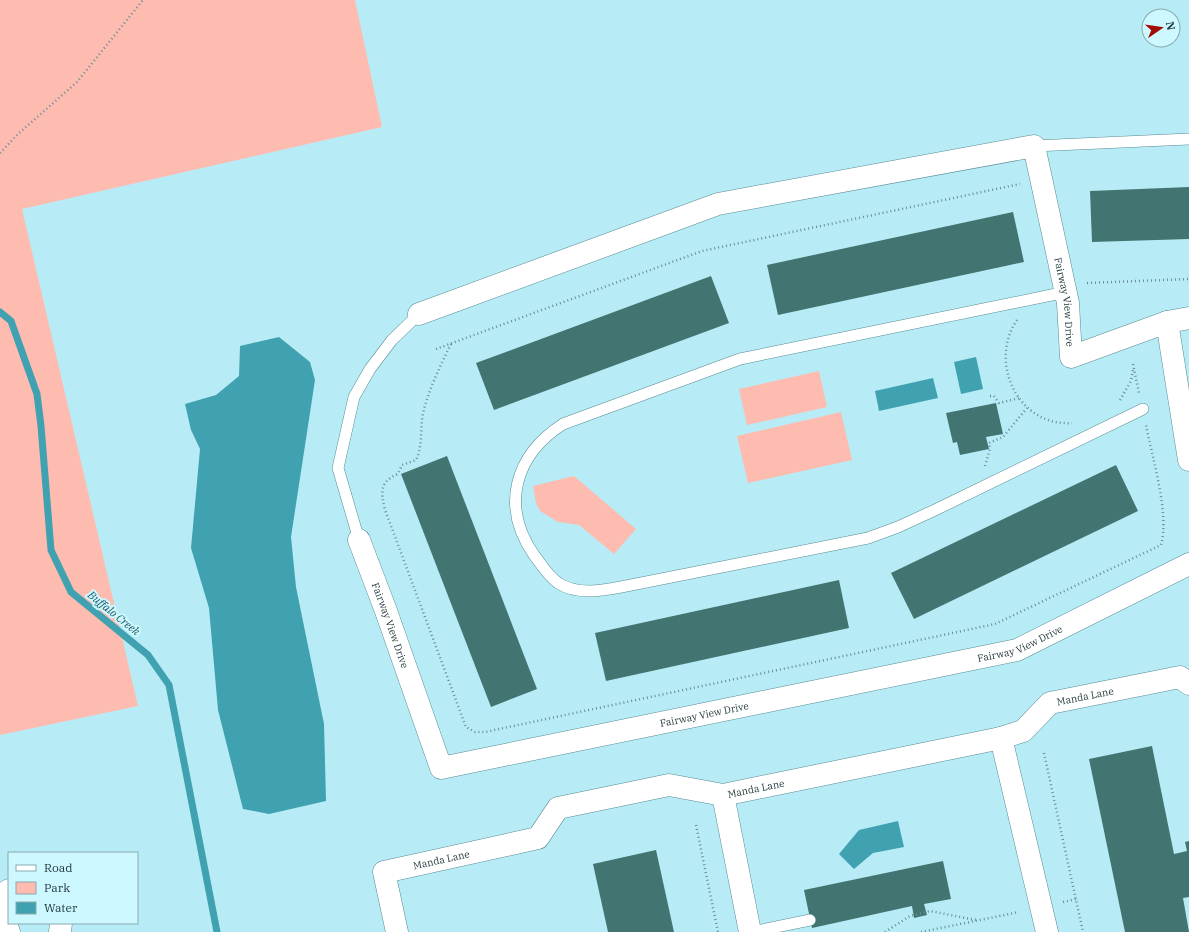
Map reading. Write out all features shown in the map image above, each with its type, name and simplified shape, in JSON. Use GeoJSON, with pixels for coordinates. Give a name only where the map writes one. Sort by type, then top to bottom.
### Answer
{"type":"FeatureCollection","features":[{"type":"Feature","properties":{"kind":"street","name":"Fairway View Drive"},"geometry":{"type":"LineString","coordinates":[[1034,146],[1065,287],[1071,357],[1167,322],[1189,318]]}},
{"type":"Feature","properties":{"kind":"street"},"geometry":{"type":"LineString","coordinates":[[419,314],[718,204],[1034,146]]}},
{"type":"Feature","properties":{"kind":"street"},"geometry":{"type":"LineString","coordinates":[[1167,322],[1189,460]]}},
{"type":"Feature","properties":{"kind":"street","name":"Fairway View Drive"},"geometry":{"type":"LineString","coordinates":[[359,540],[441,768],[1017,650],[1189,564]]}},
{"type":"Feature","properties":{"kind":"street","name":"Manda Lane"},"geometry":{"type":"LineString","coordinates":[[397,932],[384,872],[538,838],[558,808],[669,785],[723,795],[1002,738],[1023,731],[1050,703],[1180,677],[1189,684]]}},
{"type":"Feature","properties":{"kind":"street"},"geometry":{"type":"LineString","coordinates":[[1002,738],[1047,932]]}},
{"type":"Feature","properties":{"kind":"street"},"geometry":{"type":"LineString","coordinates":[[723,795],[751,932]]}},
{"type":"Feature","properties":{"kind":"street"},"geometry":{"type":"LineString","coordinates":[[0,911],[9,932]]}},
{"type":"Feature","properties":{"kind":"lane"},"geometry":{"type":"LineString","coordinates":[[1034,146],[1189,139]]}},
{"type":"Feature","properties":{"kind":"lane"},"geometry":{"type":"LineString","coordinates":[[1065,287],[1028,300],[740,359],[563,424],[547,434],[531,453],[519,474],[516,490],[516,509],[521,530],[531,551],[544,570],[558,583],[573,589],[593,592],[868,538],[898,527],[1143,409]]}},
{"type":"Feature","properties":{"kind":"lane"},"geometry":{"type":"LineString","coordinates":[[359,540],[338,468],[354,397],[374,363],[392,340],[419,314]]}},
{"type":"Feature","properties":{"kind":"lane"},"geometry":{"type":"LineString","coordinates":[[751,932],[810,920]]}},
{"type":"Feature","properties":{"kind":"path"},"geometry":{"type":"LineString","coordinates":[[0,153],[18,134],[77,82],[143,0]]}},
{"type":"Feature","properties":{"kind":"path"},"geometry":{"type":"LineString","coordinates":[[436,349],[702,251],[1023,184]]}},
{"type":"Feature","properties":{"kind":"path"},"geometry":{"type":"LineString","coordinates":[[1065,287],[1077,283],[1189,279]]}},
{"type":"Feature","properties":{"kind":"path"},"geometry":{"type":"LineString","coordinates":[[1028,300],[1009,333],[1005,348],[1005,363],[1008,378],[1019,398],[1027,408],[1045,419],[1066,424],[1074,423]]}},
{"type":"Feature","properties":{"kind":"path"},"geometry":{"type":"LineString","coordinates":[[451,344],[429,394],[423,414],[420,452],[416,460],[402,465],[398,474],[392,476],[381,491],[385,510],[466,727],[475,732],[485,732],[996,624],[1161,545],[1164,537],[1162,505],[1133,364],[1131,381],[1121,400],[1116,404]]}},
{"type":"Feature","properties":{"kind":"path"},"geometry":{"type":"LineString","coordinates":[[990,396],[994,396],[999,403],[1019,398]]}},
{"type":"Feature","properties":{"kind":"path"},"geometry":{"type":"LineString","coordinates":[[980,488],[979,481],[990,449],[989,443],[1004,438],[1027,408]]}},
{"type":"Feature","properties":{"kind":"path"},"geometry":{"type":"LineString","coordinates":[[1044,753],[1083,932]]}},
{"type":"Feature","properties":{"kind":"path"},"geometry":{"type":"LineString","coordinates":[[696,825],[718,932]]}},
{"type":"Feature","properties":{"kind":"path"},"geometry":{"type":"LineString","coordinates":[[923,932],[1076,899]]}},
{"type":"Feature","properties":{"kind":"path"},"geometry":{"type":"LineString","coordinates":[[885,932],[910,916],[930,911],[978,920]]}},
{"type":"Feature","properties":{"kind":"green space"},"geometry":{"type":"Polygon","coordinates":[[[0,0],[355,0],[382,127],[22,209],[138,706],[0,735],[0,0]]]}},
{"type":"Feature","properties":{"kind":"green space"},"geometry":{"type":"Polygon","coordinates":[[[819,371],[827,407],[747,425],[739,389],[819,371]]]}},
{"type":"Feature","properties":{"kind":"green space"},"geometry":{"type":"Polygon","coordinates":[[[841,412],[852,460],[748,483],[737,436],[841,412]]]}},
{"type":"Feature","properties":{"kind":"green space"},"geometry":{"type":"Polygon","coordinates":[[[574,476],[636,529],[614,554],[579,525],[558,522],[540,511],[536,503],[533,486],[574,476]]]}},
{"type":"Feature","properties":{"kind":"water"},"geometry":{"type":"Polygon","coordinates":[[[279,337],[310,362],[315,380],[291,537],[296,587],[324,724],[326,801],[269,814],[243,809],[218,710],[209,608],[191,548],[200,449],[191,430],[185,404],[216,395],[239,376],[240,346],[279,337]]]}},
{"type":"Feature","properties":{"kind":"water"},"geometry":{"type":"Polygon","coordinates":[[[976,357],[983,389],[961,394],[954,362],[976,357]]]}},
{"type":"Feature","properties":{"kind":"water"},"geometry":{"type":"Polygon","coordinates":[[[933,378],[938,398],[879,411],[875,391],[933,378]]]}},
{"type":"Feature","properties":{"kind":"water"},"geometry":{"type":"Polygon","coordinates":[[[898,821],[904,847],[873,853],[854,869],[839,854],[859,830],[898,821]]]}},
{"type":"Feature","properties":{"kind":"building"},"geometry":{"type":"Polygon","coordinates":[[[1189,187],[1189,239],[1092,242],[1090,191],[1189,187]]]}},
{"type":"Feature","properties":{"kind":"building"},"geometry":{"type":"Polygon","coordinates":[[[1013,212],[1024,262],[778,315],[767,265],[1013,212]]]}},
{"type":"Feature","properties":{"kind":"building"},"geometry":{"type":"Polygon","coordinates":[[[711,276],[729,323],[494,410],[476,363],[711,276]]]}},
{"type":"Feature","properties":{"kind":"building"},"geometry":{"type":"Polygon","coordinates":[[[996,403],[1003,434],[986,437],[989,449],[960,455],[957,442],[953,443],[946,413],[996,403]]]}},
{"type":"Feature","properties":{"kind":"building"},"geometry":{"type":"Polygon","coordinates":[[[447,456],[537,689],[491,707],[401,474],[447,456]]]}},
{"type":"Feature","properties":{"kind":"building"},"geometry":{"type":"Polygon","coordinates":[[[1116,465],[1138,511],[914,619],[891,573],[1116,465]]]}},
{"type":"Feature","properties":{"kind":"building"},"geometry":{"type":"Polygon","coordinates":[[[839,580],[849,628],[606,681],[595,633],[839,580]]]}},
{"type":"Feature","properties":{"kind":"building"},"geometry":{"type":"Polygon","coordinates":[[[1152,746],[1174,854],[1187,851],[1185,842],[1189,841],[1189,897],[1183,898],[1189,932],[1125,932],[1089,759],[1152,746]]]}},
{"type":"Feature","properties":{"kind":"building"},"geometry":{"type":"Polygon","coordinates":[[[656,850],[674,932],[608,932],[593,864],[656,850]]]}},
{"type":"Feature","properties":{"kind":"building"},"geometry":{"type":"Polygon","coordinates":[[[943,861],[951,899],[924,904],[927,915],[914,918],[912,906],[812,928],[804,890],[943,861]]]}},
{"type":"Feature","properties":{"kind":"waterway","name":"Buffalo Creek"},"geometry":{"type":"LineString","coordinates":[[0,312],[11,321],[37,394],[51,550],[71,592],[148,655],[169,685],[217,932]]}}]}
